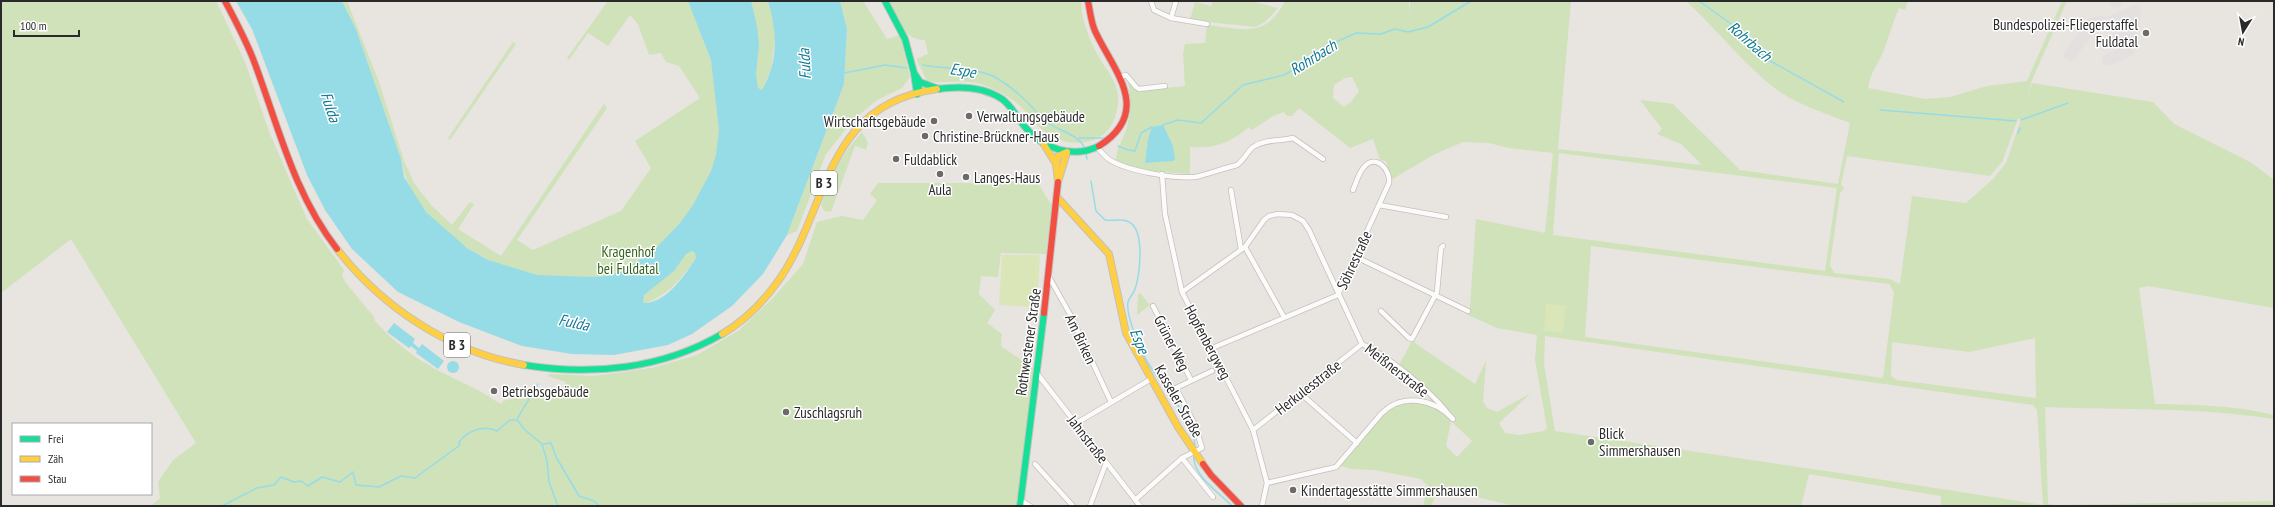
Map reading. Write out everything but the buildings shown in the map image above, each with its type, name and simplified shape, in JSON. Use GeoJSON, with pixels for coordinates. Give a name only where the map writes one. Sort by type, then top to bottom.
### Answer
{"type":"FeatureCollection","features":[{"type":"Feature","properties":{"kind":"main road","name":"B 3"},"geometry":{"type":"LineString","coordinates":[[225,1],[255,66],[286,157],[301,194],[322,231],[350,267],[388,303],[432,333],[482,355],[537,368],[590,371],[642,365],[692,350],[730,330],[765,299],[787,269],[804,235],[833,162],[848,138],[876,112],[898,100],[939,89],[970,88],[993,94],[1012,108],[1031,133],[1043,143],[1067,152],[1086,151],[1098,147],[1115,133],[1125,111],[1127,100],[1120,77],[1092,24],[1088,1]]}},
{"type":"Feature","properties":{"kind":"main road"},"geometry":{"type":"LineString","coordinates":[[885,1],[905,39],[914,73],[917,94]]}},
{"type":"Feature","properties":{"kind":"main road"},"geometry":{"type":"LineString","coordinates":[[914,73],[920,82],[939,89]]}},
{"type":"Feature","properties":{"kind":"main road"},"geometry":{"type":"LineString","coordinates":[[917,94],[920,82]]}},
{"type":"Feature","properties":{"kind":"main road"},"geometry":{"type":"LineString","coordinates":[[1043,143],[1056,164]]}},
{"type":"Feature","properties":{"kind":"main road"},"geometry":{"type":"LineString","coordinates":[[1056,164],[1060,154],[1067,152]]}},
{"type":"Feature","properties":{"kind":"main road","name":"Rothwestener Straße"},"geometry":{"type":"LineString","coordinates":[[1058,181],[1067,152]]}},
{"type":"Feature","properties":{"kind":"main road","name":"Rothwestener Straße"},"geometry":{"type":"LineString","coordinates":[[1020,503],[1036,372],[1050,277],[1058,181],[1056,164]]}},
{"type":"Feature","properties":{"kind":"main road","name":"Kasseler Straße"},"geometry":{"type":"LineString","coordinates":[[1057,197],[1065,202],[1082,227],[1102,244],[1109,254],[1126,333],[1150,379],[1195,453],[1214,478],[1241,506]]}},
{"type":"Feature","properties":{"kind":"street"},"geometry":{"type":"LineString","coordinates":[[1152,1],[1154,10],[1171,18],[1207,24]]}},
{"type":"Feature","properties":{"kind":"street"},"geometry":{"type":"LineString","coordinates":[[1171,18],[1176,1]]}},
{"type":"Feature","properties":{"kind":"street"},"geometry":{"type":"LineString","coordinates":[[1120,77],[1126,74],[1139,89],[1165,86]]}},
{"type":"Feature","properties":{"kind":"street"},"geometry":{"type":"LineString","coordinates":[[1098,147],[1105,156],[1115,163],[1162,174],[1197,176],[1237,165],[1252,148],[1258,144],[1293,138],[1323,159]]}},
{"type":"Feature","properties":{"kind":"street","name":"Söhrestraße"},"geometry":{"type":"LineString","coordinates":[[1210,349],[1338,295],[1390,178],[1383,164],[1376,161],[1369,162],[1363,167],[1353,190]]}},
{"type":"Feature","properties":{"kind":"street","name":"Hopfenbergweg"},"geometry":{"type":"LineString","coordinates":[[1162,174],[1165,214],[1182,292],[1210,349],[1254,430],[1266,482],[1262,506]]}},
{"type":"Feature","properties":{"kind":"street"},"geometry":{"type":"LineString","coordinates":[[1231,190],[1243,248],[1284,317]]}},
{"type":"Feature","properties":{"kind":"street"},"geometry":{"type":"LineString","coordinates":[[1379,205],[1446,217]]}},
{"type":"Feature","properties":{"kind":"street","name":"Meißnerstraße"},"geometry":{"type":"LineString","coordinates":[[1182,292],[1243,248],[1264,220],[1278,214],[1296,216],[1309,230],[1362,344],[1402,372],[1435,399],[1449,415]]}},
{"type":"Feature","properties":{"kind":"street"},"geometry":{"type":"LineString","coordinates":[[1381,311],[1409,338],[1412,339],[1436,294],[1443,246]]}},
{"type":"Feature","properties":{"kind":"street"},"geometry":{"type":"LineString","coordinates":[[1356,257],[1436,294],[1468,311]]}},
{"type":"Feature","properties":{"kind":"street","name":"Am Birken"},"geometry":{"type":"LineString","coordinates":[[1050,277],[1111,402]]}},
{"type":"Feature","properties":{"kind":"street","name":"Grüner Weg"},"geometry":{"type":"LineString","coordinates":[[1153,306],[1191,380]]}},
{"type":"Feature","properties":{"kind":"street","name":"Herkulesstraße"},"geometry":{"type":"LineString","coordinates":[[1254,430],[1362,344]]}},
{"type":"Feature","properties":{"kind":"street","name":"Grüner Weg"},"geometry":{"type":"LineString","coordinates":[[1195,453],[1202,447],[1200,439],[1176,388],[1212,371]]}},
{"type":"Feature","properties":{"kind":"street","name":"Jahnstraße"},"geometry":{"type":"LineString","coordinates":[[1036,372],[1140,506]]}},
{"type":"Feature","properties":{"kind":"street"},"geometry":{"type":"LineString","coordinates":[[1075,424],[1150,379]]}},
{"type":"Feature","properties":{"kind":"street"},"geometry":{"type":"LineString","coordinates":[[1300,393],[1357,443]]}},
{"type":"Feature","properties":{"kind":"street"},"geometry":{"type":"LineString","coordinates":[[1266,482],[1336,467],[1389,406],[1397,402],[1422,402],[1436,406],[1453,419]]}},
{"type":"Feature","properties":{"kind":"street"},"geometry":{"type":"LineString","coordinates":[[1135,500],[1182,458],[1195,453]]}},
{"type":"Feature","properties":{"kind":"street"},"geometry":{"type":"LineString","coordinates":[[1182,458],[1213,497]]}},
{"type":"Feature","properties":{"kind":"street"},"geometry":{"type":"LineString","coordinates":[[1090,506],[1106,462]]}},
{"type":"Feature","properties":{"kind":"street"},"geometry":{"type":"LineString","coordinates":[[1035,464],[1073,506]]}},
{"type":"Feature","properties":{"kind":"street"},"geometry":{"type":"LineString","coordinates":[[1020,503],[1030,506]]}},
{"type":"Feature","properties":{"kind":"green space"},"geometry":{"type":"Polygon","coordinates":[[[1,1],[216,1],[245,62],[270,134],[307,219],[344,270],[342,275],[346,283],[374,317],[375,321],[398,344],[421,361],[502,404],[503,401],[520,397],[528,389],[545,394],[560,393],[566,382],[547,376],[550,374],[594,376],[652,368],[697,355],[738,331],[773,298],[803,264],[817,222],[842,216],[863,220],[877,200],[870,194],[878,183],[981,183],[1004,177],[1034,177],[1052,206],[1046,254],[1001,253],[998,277],[981,276],[979,294],[995,310],[987,323],[1002,334],[1001,346],[1033,368],[1021,506],[151,506],[160,498],[158,482],[173,460],[196,443],[71,239],[1,293],[1,1]]]}},
{"type":"Feature","properties":{"kind":"green space","name":"Kragenhof bei Fuldatal"},"geometry":{"type":"Polygon","coordinates":[[[342,1],[347,1],[379,82],[404,161],[414,183],[431,205],[452,225],[470,202],[474,204],[458,229],[501,256],[604,104],[607,108],[517,240],[533,250],[621,211],[651,168],[635,141],[700,98],[679,66],[666,62],[661,53],[649,55],[638,24],[630,15],[608,46],[588,33],[569,60],[567,58],[608,1],[768,1],[774,19],[776,33],[771,69],[696,258],[682,277],[675,285],[659,297],[628,309],[488,260],[459,242],[445,231],[421,206],[412,192],[405,176],[401,159],[356,29],[342,1]]]}},
{"type":"Feature","properties":{"kind":"green space"},"geometry":{"type":"Polygon","coordinates":[[[840,1],[863,1],[887,39],[900,35],[910,77],[902,88],[877,100],[853,120],[826,154],[797,231],[787,235],[844,84],[847,29],[840,1]]]}},
{"type":"Feature","properties":{"kind":"green space"},"geometry":{"type":"Polygon","coordinates":[[[888,1],[1081,1],[1085,26],[1090,39],[1117,90],[1118,106],[1111,127],[1104,134],[1088,142],[1079,143],[1061,140],[1045,132],[1014,101],[991,88],[979,83],[971,82],[927,81],[916,59],[928,54],[925,40],[917,39],[911,36],[901,27],[888,1]]]}},
{"type":"Feature","properties":{"kind":"green space"},"geometry":{"type":"Polygon","coordinates":[[[1213,1],[1250,1],[1278,8],[1266,21],[1256,27],[1190,20],[1195,2],[1211,6],[1213,1]]]}},
{"type":"Feature","properties":{"kind":"green space"},"geometry":{"type":"Polygon","coordinates":[[[1285,1],[1409,1],[1410,17],[1410,1],[1571,1],[1558,149],[1702,165],[1681,144],[1657,134],[1662,129],[1640,100],[1673,104],[1740,170],[1838,184],[1850,123],[1806,106],[1783,94],[1745,62],[1686,1],[1908,1],[1905,10],[1899,8],[1884,50],[1870,78],[1868,88],[1925,99],[1950,97],[1987,86],[2027,81],[2062,1],[2067,1],[2032,80],[2026,101],[2032,83],[2153,102],[2174,124],[2252,163],[2274,180],[2274,308],[2148,286],[2139,288],[2155,404],[2215,406],[2245,409],[2274,415],[2274,419],[2217,412],[2045,407],[2048,504],[2274,501],[2274,506],[1941,506],[1941,496],[1809,474],[1801,506],[1515,506],[1439,488],[1431,506],[1423,506],[1428,486],[1421,479],[1375,470],[1351,469],[1339,465],[1381,415],[1391,407],[1406,402],[1426,404],[1433,395],[1399,365],[1412,341],[1475,384],[1486,361],[1483,401],[1487,408],[1497,412],[1531,393],[1499,423],[1505,433],[1519,435],[1544,431],[1547,428],[1535,360],[1537,335],[1497,328],[1466,314],[1470,307],[1476,219],[1545,233],[1553,153],[1509,148],[1489,143],[1463,142],[1433,155],[1391,180],[1386,161],[1380,160],[1373,139],[1350,148],[1299,108],[1292,116],[1287,116],[1284,112],[1273,116],[1252,130],[1249,127],[1242,133],[1222,144],[1207,147],[1190,147],[1190,174],[1142,169],[1116,160],[1126,130],[1130,111],[1128,80],[1135,90],[1138,91],[1185,86],[1183,53],[1185,44],[1205,43],[1207,25],[1252,29],[1270,21],[1278,13],[1285,1]],[[1352,77],[1345,78],[1334,85],[1333,98],[1344,107],[1351,102],[1359,91],[1352,77]],[[2018,119],[2002,162],[1990,176],[1847,156],[1841,184],[1844,189],[1840,193],[1830,265],[1834,273],[1890,279],[1900,284],[1912,196],[1966,203],[1994,178],[2006,163],[2021,119],[2018,119]],[[1559,153],[1553,235],[1825,271],[1837,188],[1559,153]],[[1591,246],[1585,337],[1883,378],[1894,292],[1889,284],[1591,246]],[[1545,336],[1544,364],[1555,431],[2043,505],[2037,410],[2033,405],[1545,336]],[[2035,338],[1969,352],[1892,342],[1891,376],[1897,380],[2036,398],[2035,338]],[[1451,421],[1446,446],[1457,457],[1472,441],[1451,421]]]}},
{"type":"Feature","properties":{"kind":"green space"},"geometry":{"type":"Polygon","coordinates":[[[513,42],[516,44],[450,140],[448,138],[513,42]]]}},
{"type":"Feature","properties":{"kind":"green space"},"geometry":{"type":"Polygon","coordinates":[[[862,132],[868,143],[865,152],[865,149],[855,146],[831,212],[824,211],[821,205],[832,175],[849,148],[862,132]]]}},
{"type":"Feature","properties":{"kind":"green space"},"geometry":{"type":"Polygon","coordinates":[[[1002,255],[1040,255],[1037,307],[999,305],[1002,255]]]}},
{"type":"Feature","properties":{"kind":"green space"},"geometry":{"type":"Polygon","coordinates":[[[1140,293],[1150,305],[1137,315],[1138,295],[1140,293]]]}},
{"type":"Feature","properties":{"kind":"green space"},"geometry":{"type":"Polygon","coordinates":[[[1546,303],[1566,306],[1563,333],[1544,331],[1546,303]]]}},
{"type":"Feature","properties":{"kind":"water","name":"Fulda"},"geometry":{"type":"Polygon","coordinates":[[[236,1],[342,1],[356,29],[401,159],[404,177],[426,212],[467,248],[488,260],[537,275],[593,277],[607,276],[621,272],[653,251],[680,223],[693,205],[711,171],[716,155],[719,130],[711,60],[688,1],[751,1],[757,26],[759,45],[756,74],[758,88],[762,90],[768,79],[774,57],[775,46],[775,35],[768,1],[840,1],[847,29],[844,84],[787,235],[763,274],[732,306],[692,334],[668,345],[614,355],[572,354],[522,346],[459,322],[398,292],[352,249],[325,210],[307,175],[252,29],[236,1]],[[692,251],[686,254],[674,271],[644,295],[643,303],[659,299],[667,294],[680,280],[696,258],[695,253],[692,251]]]}},
{"type":"Feature","properties":{"kind":"water"},"geometry":{"type":"Polygon","coordinates":[[[1163,125],[1173,146],[1175,159],[1173,161],[1145,163],[1148,139],[1152,127],[1163,125]]]}},
{"type":"Feature","properties":{"kind":"water"},"geometry":{"type":"Polygon","coordinates":[[[394,323],[415,339],[413,343],[419,348],[422,344],[444,361],[438,369],[416,353],[417,351],[411,346],[409,348],[387,332],[394,323]]]}},
{"type":"Feature","properties":{"kind":"water"},"geometry":{"type":"Polygon","coordinates":[[[451,361],[455,361],[459,367],[455,373],[451,373],[447,369],[447,365],[451,361]]]}},
{"type":"Feature","properties":{"kind":"waterway","name":"Rohrbach"},"geometry":{"type":"LineString","coordinates":[[1163,125],[1178,120],[1201,123],[1243,85],[1284,75],[1307,62],[1327,46],[1356,33],[1381,34],[1395,29],[1408,32],[1428,27],[1471,1]]}},
{"type":"Feature","properties":{"kind":"waterway","name":"Rohrbach"},"geometry":{"type":"LineString","coordinates":[[1699,1],[1734,26],[1765,58],[1844,102]]}},
{"type":"Feature","properties":{"kind":"waterway","name":"Espe"},"geometry":{"type":"LineString","coordinates":[[844,73],[885,65],[907,68]]}},
{"type":"Feature","properties":{"kind":"waterway","name":"Espe"},"geometry":{"type":"LineString","coordinates":[[923,65],[978,71],[993,76],[1006,84],[1019,95],[1045,121],[1079,140],[1085,149]]}},
{"type":"Feature","properties":{"kind":"waterway"},"geometry":{"type":"LineString","coordinates":[[2021,120],[2068,103]]}},
{"type":"Feature","properties":{"kind":"waterway"},"geometry":{"type":"LineString","coordinates":[[1880,110],[2016,121]]}},
{"type":"Feature","properties":{"kind":"waterway"},"geometry":{"type":"LineString","coordinates":[[1118,146],[1135,151],[1141,133],[1152,127]]}},
{"type":"Feature","properties":{"kind":"waterway"},"geometry":{"type":"LineString","coordinates":[[2018,133],[2020,128]]}},
{"type":"Feature","properties":{"kind":"waterway"},"geometry":{"type":"LineString","coordinates":[[1079,138],[1105,138]]}},
{"type":"Feature","properties":{"kind":"waterway","name":"Espe"},"geometry":{"type":"LineString","coordinates":[[1086,154],[1087,159]]}},
{"type":"Feature","properties":{"kind":"waterway","name":"Espe"},"geometry":{"type":"LineString","coordinates":[[1091,181],[1096,211],[1105,220],[1127,221],[1133,225],[1137,232],[1140,263],[1135,289],[1128,302],[1130,321],[1136,339],[1145,358],[1186,419],[1194,438],[1195,447]]}},
{"type":"Feature","properties":{"kind":"waterway"},"geometry":{"type":"LineString","coordinates":[[222,506],[257,488],[274,485],[281,477],[294,482],[301,481],[308,486],[322,477],[340,482],[353,472],[356,485],[379,487],[401,476],[415,478],[460,445],[459,442],[462,438],[471,432],[487,428],[497,431],[510,420],[517,420],[538,384]]}},
{"type":"Feature","properties":{"kind":"waterway"},"geometry":{"type":"LineString","coordinates":[[517,420],[525,430],[542,444],[547,461],[549,482],[558,506]]}},
{"type":"Feature","properties":{"kind":"waterway"},"geometry":{"type":"LineString","coordinates":[[543,444],[551,443],[556,457],[579,496],[594,501],[599,506]]}},
{"type":"Feature","properties":{"kind":"waterway","name":"Espe"},"geometry":{"type":"LineString","coordinates":[[1194,454],[1194,462],[1197,469],[1207,483],[1232,506]]}},
{"type":"Feature","properties":{"kind":"taxiway"},"geometry":{"type":"LineString","coordinates":[[2070,55],[2092,24],[2099,22],[2109,23],[2135,11]]}},
{"type":"Feature","properties":{"kind":"taxiway"},"geometry":{"type":"LineString","coordinates":[[2108,60],[2129,50],[2135,11]]}},
{"type":"Feature","properties":{"kind":"taxiway"},"geometry":{"type":"LineString","coordinates":[[2111,41],[2129,34],[2132,30]]}},
{"type":"Feature","properties":{"kind":"traffic: fast"},"geometry":{"type":"LineString","coordinates":[[885,1],[905,39],[914,73],[920,82],[917,94]]}},
{"type":"Feature","properties":{"kind":"traffic: fast"},"geometry":{"type":"LineString","coordinates":[[914,73],[917,94]]}},
{"type":"Feature","properties":{"kind":"traffic: fast"},"geometry":{"type":"LineString","coordinates":[[920,82],[939,89]]}},
{"type":"Feature","properties":{"kind":"traffic: fast"},"geometry":{"type":"LineString","coordinates":[[937,89],[962,87],[979,89],[995,95],[1009,105],[1022,124],[1032,135],[1040,141],[1059,150],[1079,152],[1099,146]]}},
{"type":"Feature","properties":{"kind":"traffic: fast"},"geometry":{"type":"LineString","coordinates":[[1020,506],[1044,313]]}},
{"type":"Feature","properties":{"kind":"traffic: fast"},"geometry":{"type":"LineString","coordinates":[[524,365],[575,370],[626,367],[675,355],[699,346],[722,334]]}},
{"type":"Feature","properties":{"kind":"traffic: slow"},"geometry":{"type":"LineString","coordinates":[[722,334],[747,316],[769,293],[781,277],[797,248],[835,161],[851,136],[872,114],[900,98],[937,89]]}},
{"type":"Feature","properties":{"kind":"traffic: slow"},"geometry":{"type":"LineString","coordinates":[[1043,143],[1056,164]]}},
{"type":"Feature","properties":{"kind":"traffic: slow"},"geometry":{"type":"LineString","coordinates":[[1058,181],[1056,164],[1058,156],[1067,152],[1058,182]]}},
{"type":"Feature","properties":{"kind":"traffic: slow"},"geometry":{"type":"LineString","coordinates":[[1057,197],[1109,254],[1126,333],[1178,427],[1203,464]]}},
{"type":"Feature","properties":{"kind":"traffic: slow"},"geometry":{"type":"LineString","coordinates":[[337,249],[375,290],[396,308],[419,324],[469,350],[496,359],[524,365]]}},
{"type":"Feature","properties":{"kind":"traffic: jam"},"geometry":{"type":"LineString","coordinates":[[225,1],[252,56],[298,183],[309,206],[337,249]]}},
{"type":"Feature","properties":{"kind":"traffic: jam"},"geometry":{"type":"LineString","coordinates":[[1088,1],[1095,31],[1119,75],[1127,105],[1124,119],[1115,133],[1099,146]]}},
{"type":"Feature","properties":{"kind":"traffic: jam"},"geometry":{"type":"LineString","coordinates":[[1044,313],[1058,182]]}},
{"type":"Feature","properties":{"kind":"traffic: jam"},"geometry":{"type":"LineString","coordinates":[[1203,464],[1211,475],[1241,506]]}},
{"type":"Feature","properties":{"kind":"place","name":"Bundespolizei-Fliegerstaffel Fuldatal"},"geometry":{"type":"Point","coordinates":[2146,33]}},
{"type":"Feature","properties":{"kind":"place","name":"Verwaltungsgebäude"},"geometry":{"type":"Point","coordinates":[969,116]}},
{"type":"Feature","properties":{"kind":"place","name":"Wirtschaftsgebäude"},"geometry":{"type":"Point","coordinates":[934,121]}},
{"type":"Feature","properties":{"kind":"place","name":"Christine-Brückner-Haus"},"geometry":{"type":"Point","coordinates":[925,136]}},
{"type":"Feature","properties":{"kind":"place","name":"Fuldablick"},"geometry":{"type":"Point","coordinates":[896,159]}},
{"type":"Feature","properties":{"kind":"place","name":"Aula"},"geometry":{"type":"Point","coordinates":[940,174]}},
{"type":"Feature","properties":{"kind":"place","name":"Langes-Haus"},"geometry":{"type":"Point","coordinates":[966,177]}},
{"type":"Feature","properties":{"kind":"place","name":"Betriebsgebäude"},"geometry":{"type":"Point","coordinates":[494,391]}},
{"type":"Feature","properties":{"kind":"place","name":"Zuschlagsruh"},"geometry":{"type":"Point","coordinates":[786,412]}},
{"type":"Feature","properties":{"kind":"place","name":"Blick Simmershausen"},"geometry":{"type":"Point","coordinates":[1591,442]}},
{"type":"Feature","properties":{"kind":"place","name":"Kindertagesstätte Simmershausen"},"geometry":{"type":"Point","coordinates":[1293,490]}}]}
